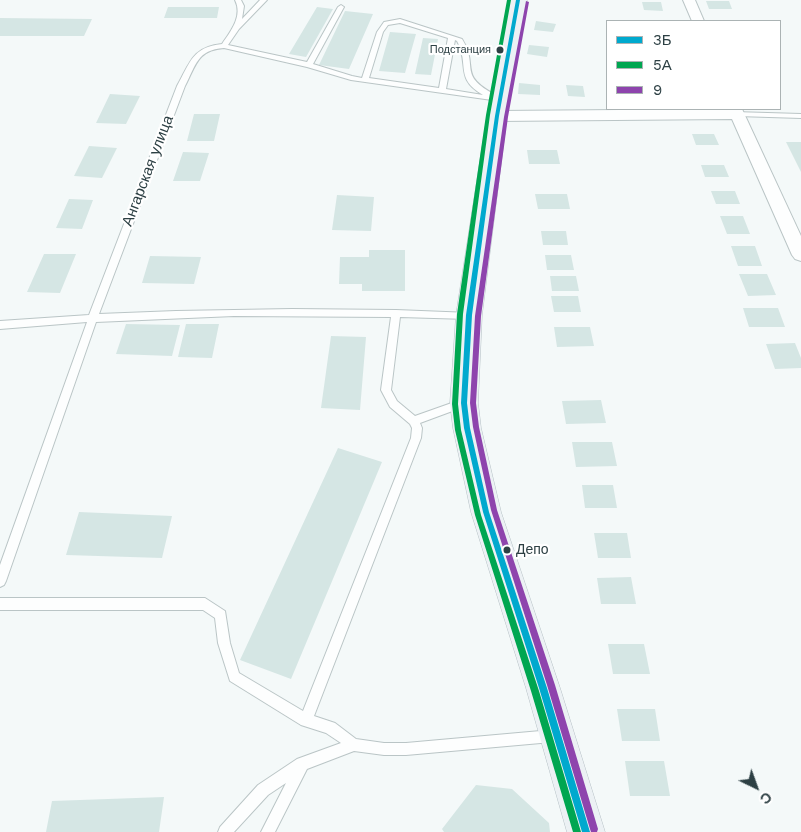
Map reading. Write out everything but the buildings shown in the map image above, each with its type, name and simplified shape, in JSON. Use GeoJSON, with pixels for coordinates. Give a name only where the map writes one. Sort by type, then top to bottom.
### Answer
{"type":"FeatureCollection","features":[{"type":"Feature","properties":{"kind":"main road"},"geometry":{"type":"LineString","coordinates":[[518,0],[498,108],[469,316],[464,403],[467,428],[486,512],[543,688],[586,832]]}},
{"type":"Feature","properties":{"kind":"street"},"geometry":{"type":"LineString","coordinates":[[689,0],[698,20]]}},
{"type":"Feature","properties":{"kind":"street"},"geometry":{"type":"LineString","coordinates":[[498,108],[606,109]]}},
{"type":"Feature","properties":{"kind":"street"},"geometry":{"type":"LineString","coordinates":[[657,110],[736,111],[801,256]]}},
{"type":"Feature","properties":{"kind":"lane"},"geometry":{"type":"LineString","coordinates":[[237,28],[241,6],[238,0]]}},
{"type":"Feature","properties":{"kind":"lane"},"geometry":{"type":"LineString","coordinates":[[224,46],[261,1]]}},
{"type":"Feature","properties":{"kind":"lane"},"geometry":{"type":"LineString","coordinates":[[308,65],[341,7]]}},
{"type":"Feature","properties":{"kind":"lane"},"geometry":{"type":"LineString","coordinates":[[365,80],[380,32],[386,23],[400,21],[460,40],[464,46],[466,72],[475,88],[498,108]]}},
{"type":"Feature","properties":{"kind":"lane"},"geometry":{"type":"LineString","coordinates":[[442,90],[452,37]]}},
{"type":"Feature","properties":{"kind":"lane","name":"Ангарская улица"},"geometry":{"type":"LineString","coordinates":[[0,581],[93,317],[181,86],[198,54],[212,47],[224,46],[365,80],[442,90],[498,108]]}},
{"type":"Feature","properties":{"kind":"lane"},"geometry":{"type":"LineString","coordinates":[[736,111],[801,116]]}},
{"type":"Feature","properties":{"kind":"lane"},"geometry":{"type":"LineString","coordinates":[[0,325],[93,317],[239,312],[396,313],[469,316]]}},
{"type":"Feature","properties":{"kind":"lane"},"geometry":{"type":"LineString","coordinates":[[306,720],[416,438],[417,428],[414,421],[399,410],[388,397],[386,390],[396,313]]}},
{"type":"Feature","properties":{"kind":"lane"},"geometry":{"type":"LineString","coordinates":[[414,421],[464,403]]}},
{"type":"Feature","properties":{"kind":"lane"},"geometry":{"type":"LineString","coordinates":[[0,604],[205,604],[221,615],[224,643],[234,677],[306,720],[330,728],[354,745]]}},
{"type":"Feature","properties":{"kind":"lane"},"geometry":{"type":"LineString","coordinates":[[225,832],[263,790],[302,764],[354,745],[384,749],[406,749],[556,736]]}},
{"type":"Feature","properties":{"kind":"lane"},"geometry":{"type":"LineString","coordinates":[[268,832],[302,764]]}},
{"type":"Feature","properties":{"kind":"transit line","name":"5А"},"geometry":{"type":"LineString","coordinates":[[509,0],[488,115],[460,314],[455,404],[458,430],[478,515],[535,691],[577,832]]}},
{"type":"Feature","properties":{"kind":"transit line","name":"3Б"},"geometry":{"type":"LineString","coordinates":[[518,0],[497,116],[469,315],[464,403],[467,428],[486,512],[543,688],[586,832]]}},
{"type":"Feature","properties":{"kind":"transit line","name":"9"},"geometry":{"type":"LineString","coordinates":[[527,2],[506,117],[478,316],[473,403],[476,427],[494,510],[551,685],[594,829]]}},
{"type":"Feature","properties":{"kind":"place","name":"Подстанция"},"geometry":{"type":"Point","coordinates":[500,50]}},
{"type":"Feature","properties":{"kind":"place","name":"Депо"},"geometry":{"type":"Point","coordinates":[507,550]}}]}
